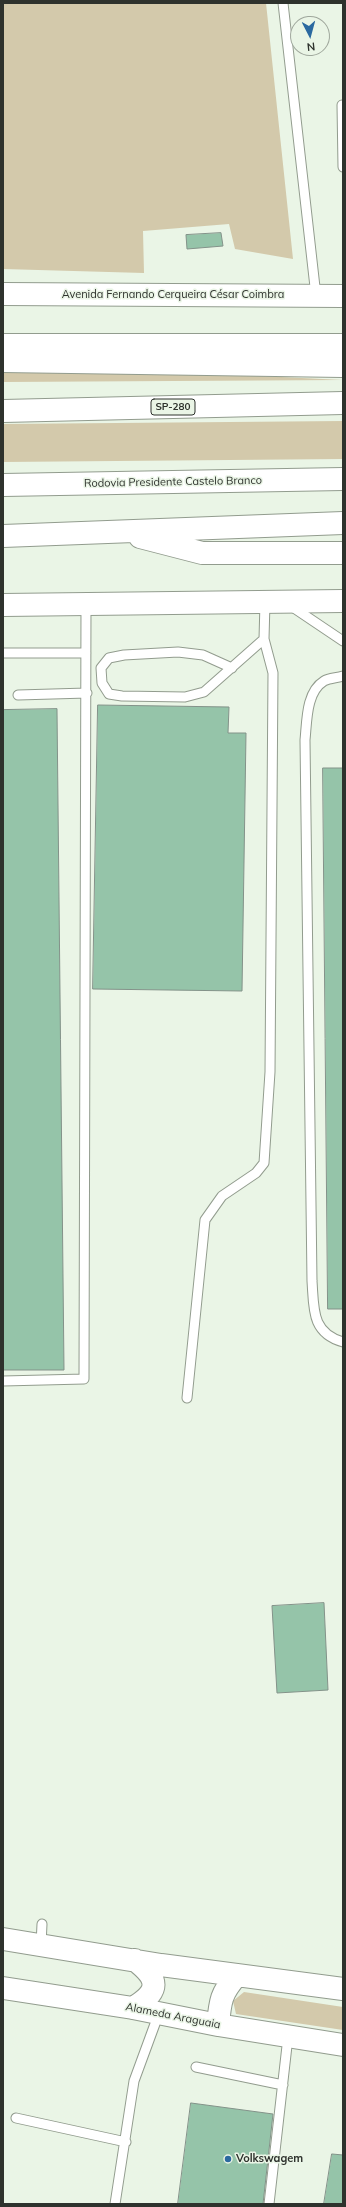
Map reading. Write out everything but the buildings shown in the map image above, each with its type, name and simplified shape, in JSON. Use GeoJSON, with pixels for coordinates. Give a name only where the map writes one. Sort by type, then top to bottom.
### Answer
{"type":"FeatureCollection","features":[{"type":"Feature","properties":{"kind":"main road","name":"Avenida Fernando Cerqueira César Coimbra"},"geometry":{"type":"LineString","coordinates":[[3,294],[343,296]]}},
{"type":"Feature","properties":{"kind":"main road"},"geometry":{"type":"LineString","coordinates":[[3,345],[343,345]]}},
{"type":"Feature","properties":{"kind":"main road"},"geometry":{"type":"LineString","coordinates":[[3,361],[343,366]]}},
{"type":"Feature","properties":{"kind":"main road","name":"SP-280"},"geometry":{"type":"LineString","coordinates":[[3,411],[343,403]]}},
{"type":"Feature","properties":{"kind":"main road","name":"Rodovia Presidente Castelo Branco"},"geometry":{"type":"LineString","coordinates":[[3,485],[343,479]]}},
{"type":"Feature","properties":{"kind":"main road"},"geometry":{"type":"LineString","coordinates":[[3,536],[343,523]]}},
{"type":"Feature","properties":{"kind":"main road"},"geometry":{"type":"LineString","coordinates":[[124,532],[202,553],[343,553]]}},
{"type":"Feature","properties":{"kind":"main road"},"geometry":{"type":"LineString","coordinates":[[3,605],[343,601]]}},
{"type":"Feature","properties":{"kind":"main road"},"geometry":{"type":"LineString","coordinates":[[3,1939],[135,1960],[343,1989]]}},
{"type":"Feature","properties":{"kind":"main road"},"geometry":{"type":"LineString","coordinates":[[133,2008],[148,1999],[153,1988],[153,1978],[149,1971],[135,1960]]}},
{"type":"Feature","properties":{"kind":"main road"},"geometry":{"type":"LineString","coordinates":[[218,2024],[220,2001],[225,1989],[238,1975]]}},
{"type":"Feature","properties":{"kind":"main road","name":"Alameda Araguaia"},"geometry":{"type":"LineString","coordinates":[[3,1988],[133,2008],[218,2024],[343,2044]]}},
{"type":"Feature","properties":{"kind":"lane"},"geometry":{"type":"LineString","coordinates":[[283,3],[316,296]]}},
{"type":"Feature","properties":{"kind":"lane"},"geometry":{"type":"LineString","coordinates":[[342,105],[343,167]]}},
{"type":"Feature","properties":{"kind":"lane"},"geometry":{"type":"LineString","coordinates":[[232,668],[204,655],[178,652],[124,654],[109,658],[101,668],[102,683],[109,694],[122,696],[177,697],[204,692],[232,668],[264,639],[275,602],[343,641]]}},
{"type":"Feature","properties":{"kind":"lane"},"geometry":{"type":"LineString","coordinates":[[3,1381],[84,1379],[87,693],[86,603]]}},
{"type":"Feature","properties":{"kind":"lane"},"geometry":{"type":"LineString","coordinates":[[187,1398],[205,1220],[222,1196],[256,1173],[264,1163],[270,1072],[273,673],[264,639]]}},
{"type":"Feature","properties":{"kind":"lane"},"geometry":{"type":"LineString","coordinates":[[3,653],[86,653]]}},
{"type":"Feature","properties":{"kind":"lane"},"geometry":{"type":"LineString","coordinates":[[343,676],[325,680],[317,687],[312,696],[305,740],[312,1281],[315,1318],[324,1334],[343,1342]]}},
{"type":"Feature","properties":{"kind":"lane"},"geometry":{"type":"LineString","coordinates":[[18,695],[87,693]]}},
{"type":"Feature","properties":{"kind":"lane"},"geometry":{"type":"LineString","coordinates":[[41,1945],[42,1924]]}},
{"type":"Feature","properties":{"kind":"lane"},"geometry":{"type":"LineString","coordinates":[[115,2204],[126,2142],[134,2081],[159,2013]]}},
{"type":"Feature","properties":{"kind":"lane"},"geometry":{"type":"LineString","coordinates":[[269,2204],[288,2036]]}},
{"type":"Feature","properties":{"kind":"lane"},"geometry":{"type":"LineString","coordinates":[[196,2068],[283,2085]]}},
{"type":"Feature","properties":{"kind":"lane"},"geometry":{"type":"LineString","coordinates":[[16,2118],[126,2142]]}},
{"type":"Feature","properties":{"kind":"shaded area"},"geometry":{"type":"Polygon","coordinates":[[[3,3],[266,3],[293,259],[235,249],[229,224],[143,231],[144,273],[3,269],[3,3]]]}},
{"type":"Feature","properties":{"kind":"shaded area"},"geometry":{"type":"Polygon","coordinates":[[[3,368],[97,368],[343,380],[3,382],[3,368]]]}},
{"type":"Feature","properties":{"kind":"shaded area"},"geometry":{"type":"Polygon","coordinates":[[[343,421],[343,459],[3,462],[3,424],[343,421]]]}},
{"type":"Feature","properties":{"kind":"shaded area"},"geometry":{"type":"Polygon","coordinates":[[[244,1992],[343,2007],[343,2030],[236,2014],[233,2001],[244,1992]]]}},
{"type":"Feature","properties":{"kind":"place","name":"Volkswagem"},"geometry":{"type":"Point","coordinates":[228,2159]}}]}
